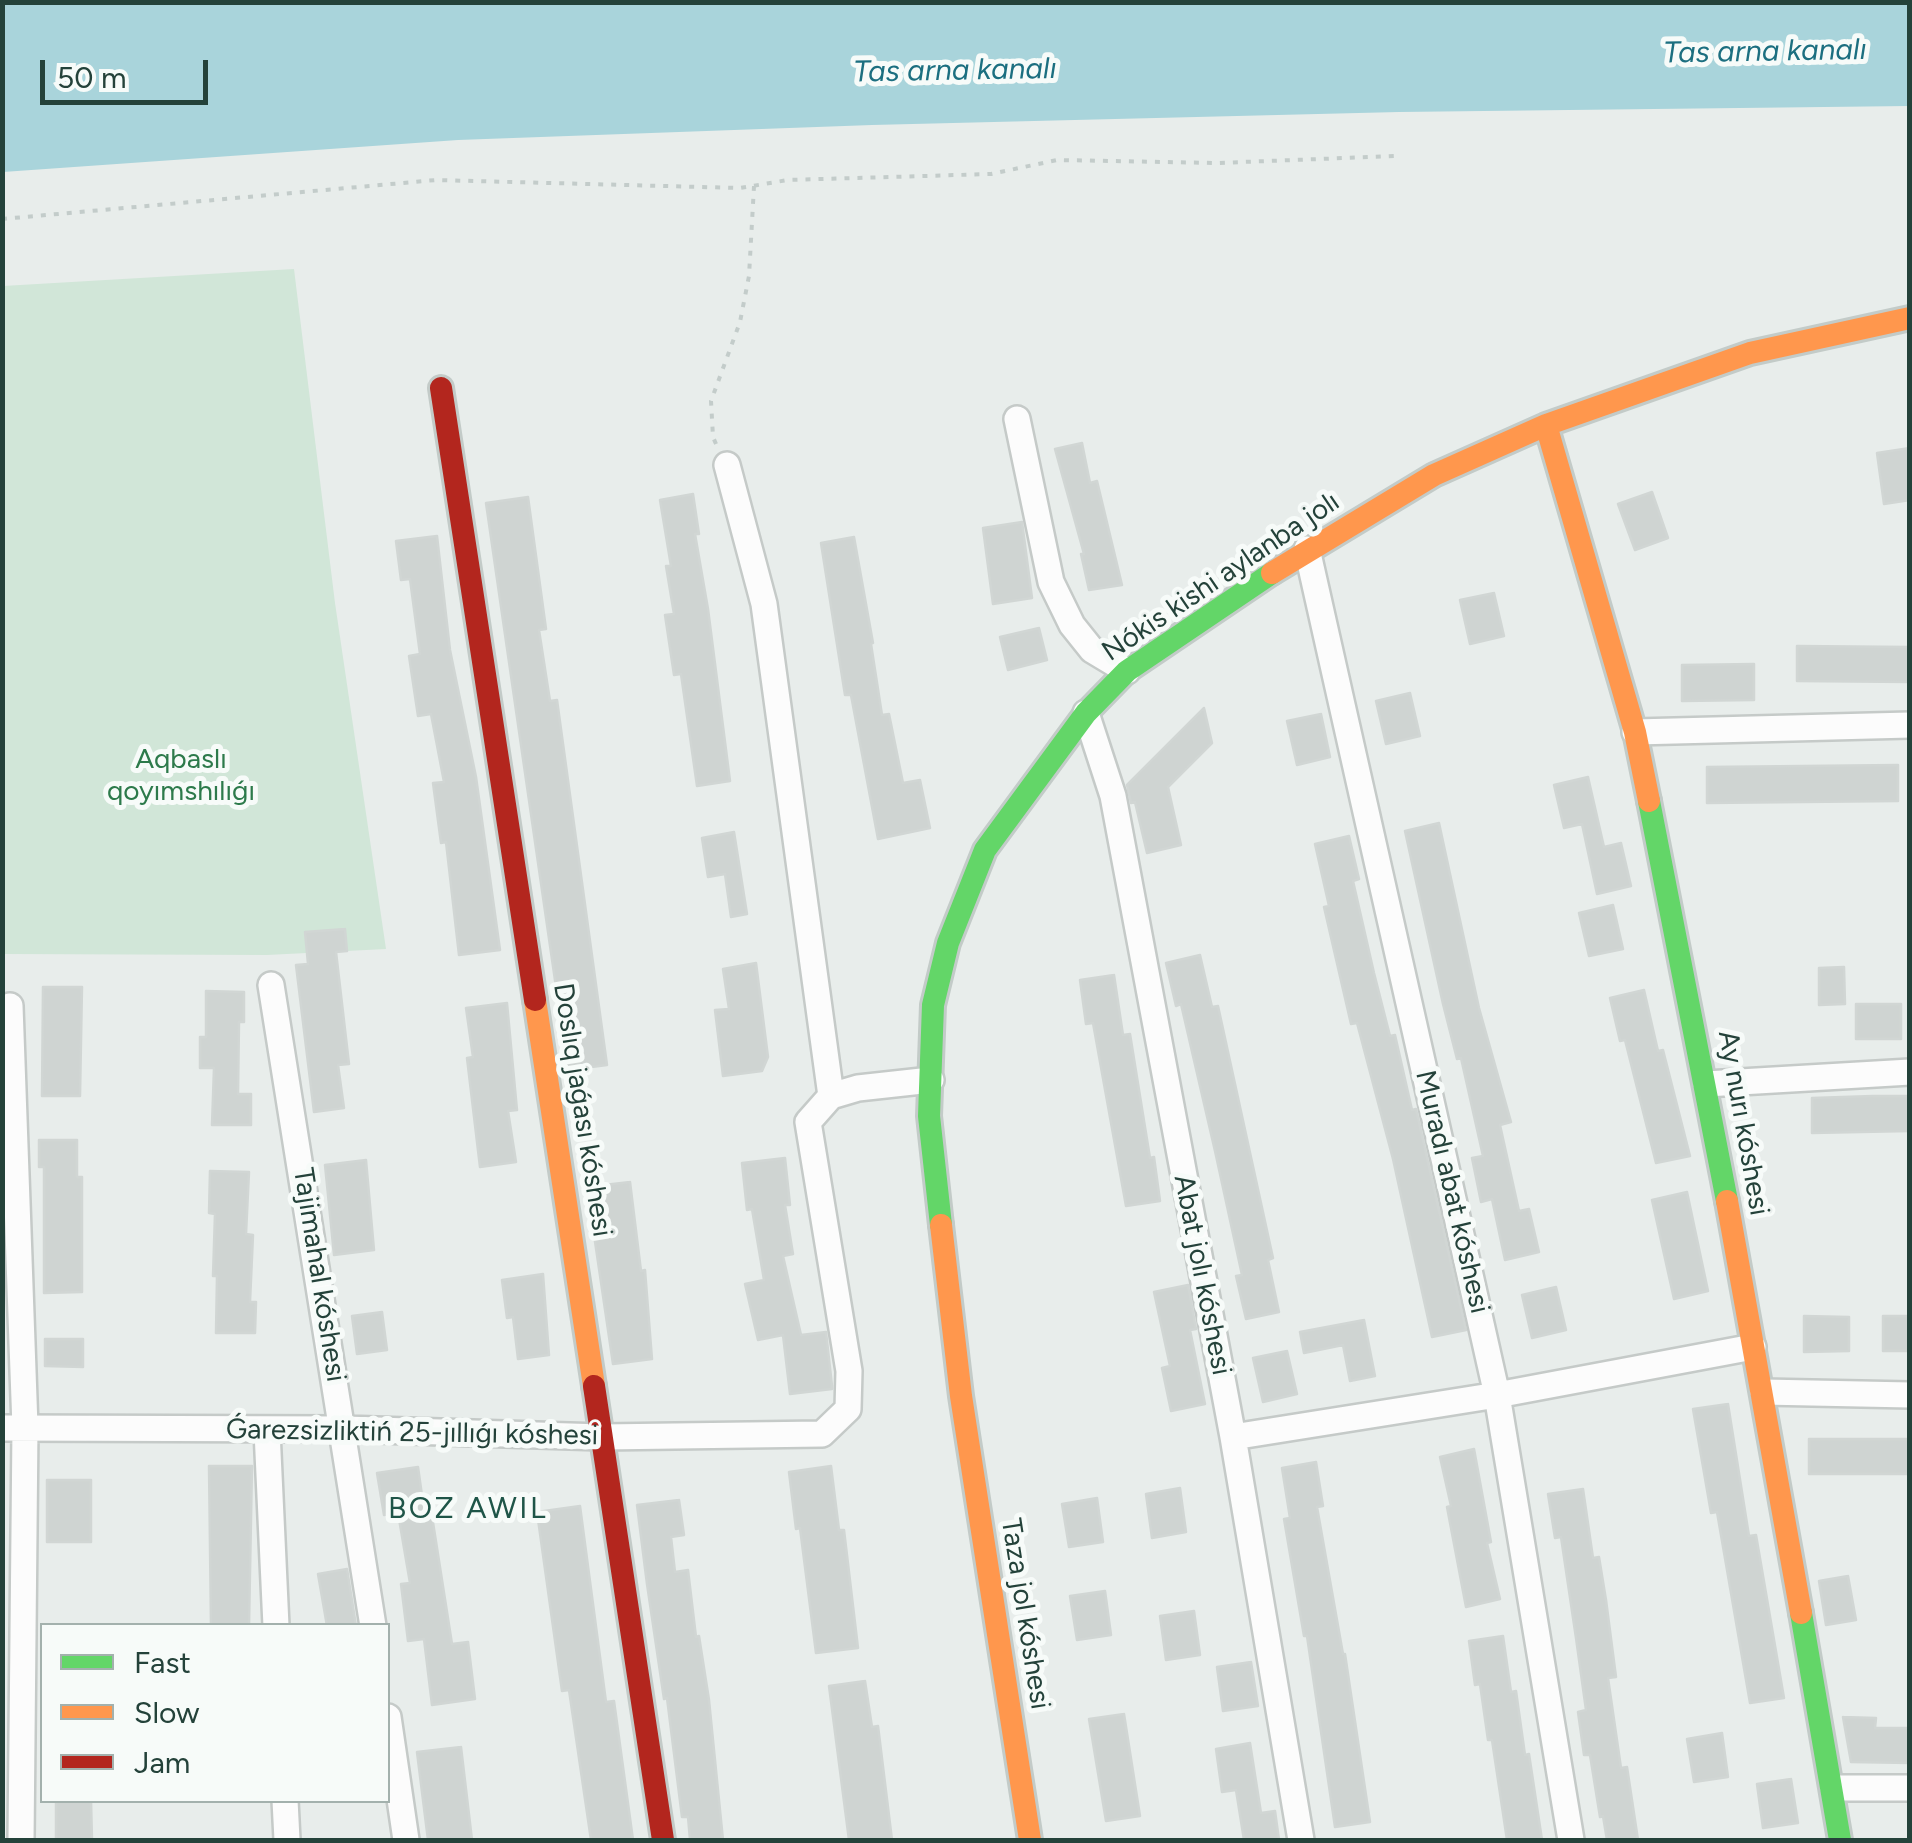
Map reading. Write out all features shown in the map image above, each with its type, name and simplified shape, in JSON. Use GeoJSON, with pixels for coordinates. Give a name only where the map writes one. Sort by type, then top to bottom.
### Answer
{"type":"FeatureCollection","features":[{"type":"Feature","properties":{"kind":"street","name":"Nókis kishi aylanba jolı"},"geometry":{"type":"LineString","coordinates":[[961,1396],[929,1116],[933,1005],[948,944],[985,850],[1086,713],[1127,671],[1307,549],[1434,475],[1546,425],[1750,353],[1910,318]]}},
{"type":"Feature","properties":{"kind":"street","name":"Doslıq jaǵası kóshesi"},"geometry":{"type":"LineString","coordinates":[[440,388],[662,1840]]}},
{"type":"Feature","properties":{"kind":"street"},"geometry":{"type":"LineString","coordinates":[[1018,418],[1051,582],[1072,625],[1092,650],[1127,671]]}},
{"type":"Feature","properties":{"kind":"street","name":"Ay nurı kóshesi"},"geometry":{"type":"LineString","coordinates":[[1546,425],[1635,732],[1706,1084],[1840,1840]]}},
{"type":"Feature","properties":{"kind":"street"},"geometry":{"type":"LineString","coordinates":[[728,465],[764,604],[831,1096],[858,1088],[931,1080]]}},
{"type":"Feature","properties":{"kind":"street","name":"Muradı abat kóshesi"},"geometry":{"type":"LineString","coordinates":[[1307,549],[1497,1394],[1571,1840]]}},
{"type":"Feature","properties":{"kind":"street","name":"Abat jolı kóshesi"},"geometry":{"type":"LineString","coordinates":[[1086,713],[1113,796],[1233,1438],[1301,1840]]}},
{"type":"Feature","properties":{"kind":"street"},"geometry":{"type":"LineString","coordinates":[[1635,732],[1910,725]]}},
{"type":"Feature","properties":{"kind":"street","name":"Tajimahal kóshesi"},"geometry":{"type":"LineString","coordinates":[[271,984],[374,1623]]}},
{"type":"Feature","properties":{"kind":"street"},"geometry":{"type":"LineString","coordinates":[[10,1006],[22,1840]]}},
{"type":"Feature","properties":{"kind":"street"},"geometry":{"type":"LineString","coordinates":[[1706,1084],[1910,1072]]}},
{"type":"Feature","properties":{"kind":"street","name":"Ǵarezsizliktiń 25-jıllıǵı kóshesi"},"geometry":{"type":"LineString","coordinates":[[14,1428],[344,1429],[602,1437],[822,1434],[848,1409],[849,1390],[808,1122],[831,1096]]}},
{"type":"Feature","properties":{"kind":"street"},"geometry":{"type":"LineString","coordinates":[[1233,1438],[1753,1347]]}},
{"type":"Feature","properties":{"kind":"street"},"geometry":{"type":"LineString","coordinates":[[1762,1392],[1910,1395]]}},
{"type":"Feature","properties":{"kind":"street","name":"Taza jol kóshesi"},"geometry":{"type":"LineString","coordinates":[[961,1396],[1030,1840]]}},
{"type":"Feature","properties":{"kind":"street"},"geometry":{"type":"LineString","coordinates":[[267,1431],[276,1623]]}},
{"type":"Feature","properties":{"kind":"street"},"geometry":{"type":"LineString","coordinates":[[390,1731],[406,1840]]}},
{"type":"Feature","properties":{"kind":"street"},"geometry":{"type":"LineString","coordinates":[[1833,1788],[1910,1788]]}},
{"type":"Feature","properties":{"kind":"street"},"geometry":{"type":"LineString","coordinates":[[284,1803],[287,1840]]}},
{"type":"Feature","properties":{"kind":"path"},"geometry":{"type":"LineString","coordinates":[[2,219],[436,180],[740,188],[788,180],[991,174],[1057,160],[1217,163],[1396,156]]}},
{"type":"Feature","properties":{"kind":"path"},"geometry":{"type":"LineString","coordinates":[[728,465],[713,438],[711,400],[740,322],[749,276],[754,186]]}},
{"type":"Feature","properties":{"kind":"green space","name":"Aqbaslı qoyımshılıǵı"},"geometry":{"type":"Polygon","coordinates":[[[294,269],[335,603],[386,949],[267,955],[3,954],[3,286],[294,269]]]}},
{"type":"Feature","properties":{"kind":"water","name":"Tas arna kanalı"},"geometry":{"type":"Polygon","coordinates":[[[3,2],[1909,3],[1909,106],[1399,112],[872,125],[458,140],[3,172],[3,2]]]}},
{"type":"Feature","properties":{"kind":"building"},"geometry":{"type":"Polygon","coordinates":[[[1082,443],[1090,483],[1097,481],[1122,585],[1089,590],[1084,554],[1055,449],[1082,443]]]}},
{"type":"Feature","properties":{"kind":"building"},"geometry":{"type":"Polygon","coordinates":[[[1910,448],[1910,500],[1884,504],[1877,453],[1910,448]]]}},
{"type":"Feature","properties":{"kind":"building"},"geometry":{"type":"Polygon","coordinates":[[[1652,492],[1668,538],[1635,550],[1618,504],[1652,492]]]}},
{"type":"Feature","properties":{"kind":"building"},"geometry":{"type":"Polygon","coordinates":[[[693,494],[699,534],[695,534],[730,781],[697,786],[681,674],[674,675],[665,615],[674,614],[660,500],[693,494]]]}},
{"type":"Feature","properties":{"kind":"building"},"geometry":{"type":"Polygon","coordinates":[[[528,497],[546,629],[539,630],[550,701],[557,700],[607,1065],[568,1070],[486,503],[528,497]]]}},
{"type":"Feature","properties":{"kind":"building"},"geometry":{"type":"Polygon","coordinates":[[[1022,522],[1032,598],[993,604],[983,528],[1022,522]]]}},
{"type":"Feature","properties":{"kind":"building"},"geometry":{"type":"Polygon","coordinates":[[[437,536],[450,650],[476,777],[500,950],[459,955],[446,842],[441,843],[433,783],[444,782],[431,714],[418,716],[409,656],[420,654],[410,579],[401,580],[396,541],[437,536]]]}},
{"type":"Feature","properties":{"kind":"building"},"geometry":{"type":"Polygon","coordinates":[[[854,537],[882,715],[889,714],[903,783],[920,780],[930,828],[878,839],[851,695],[845,695],[821,543],[854,537]]]}},
{"type":"Feature","properties":{"kind":"building"},"geometry":{"type":"Polygon","coordinates":[[[1494,593],[1504,636],[1470,644],[1460,600],[1494,593]]]}},
{"type":"Feature","properties":{"kind":"building"},"geometry":{"type":"Polygon","coordinates":[[[1039,628],[1047,660],[1008,670],[1000,637],[1039,628]]]}},
{"type":"Feature","properties":{"kind":"building"},"geometry":{"type":"Polygon","coordinates":[[[1797,646],[1910,647],[1910,682],[1797,681],[1797,646]]]}},
{"type":"Feature","properties":{"kind":"building"},"geometry":{"type":"Polygon","coordinates":[[[1754,664],[1754,700],[1682,701],[1682,665],[1754,664]]]}},
{"type":"Feature","properties":{"kind":"building"},"geometry":{"type":"Polygon","coordinates":[[[1410,693],[1420,736],[1386,744],[1376,701],[1410,693]]]}},
{"type":"Feature","properties":{"kind":"building"},"geometry":{"type":"Polygon","coordinates":[[[1204,708],[1212,743],[1168,787],[1181,845],[1147,853],[1127,785],[1204,708]]]}},
{"type":"Feature","properties":{"kind":"building"},"geometry":{"type":"Polygon","coordinates":[[[1321,714],[1330,757],[1297,765],[1287,721],[1321,714]]]}},
{"type":"Feature","properties":{"kind":"building"},"geometry":{"type":"Polygon","coordinates":[[[1898,765],[1898,801],[1707,803],[1707,767],[1898,765]]]}},
{"type":"Feature","properties":{"kind":"building"},"geometry":{"type":"Polygon","coordinates":[[[1588,777],[1604,847],[1621,843],[1631,886],[1597,894],[1582,824],[1564,828],[1554,785],[1588,777]]]}},
{"type":"Feature","properties":{"kind":"building"},"geometry":{"type":"Polygon","coordinates":[[[1439,823],[1479,1008],[1511,1122],[1500,1125],[1519,1211],[1529,1209],[1539,1252],[1505,1260],[1492,1199],[1481,1202],[1472,1158],[1483,1156],[1461,1058],[1457,1059],[1443,1004],[1405,831],[1439,823]]]}},
{"type":"Feature","properties":{"kind":"building"},"geometry":{"type":"Polygon","coordinates":[[[734,832],[747,914],[731,917],[725,874],[708,877],[702,838],[734,832]]]}},
{"type":"Feature","properties":{"kind":"building"},"geometry":{"type":"Polygon","coordinates":[[[1349,836],[1359,879],[1353,881],[1374,973],[1390,1036],[1395,1035],[1412,1110],[1416,1109],[1466,1330],[1432,1337],[1393,1159],[1357,1023],[1351,1024],[1324,907],[1329,906],[1315,844],[1349,836]]]}},
{"type":"Feature","properties":{"kind":"building"},"geometry":{"type":"Polygon","coordinates":[[[1613,905],[1623,949],[1589,956],[1579,913],[1613,905]]]}},
{"type":"Feature","properties":{"kind":"building"},"geometry":{"type":"Polygon","coordinates":[[[345,929],[347,951],[336,952],[349,1064],[338,1065],[344,1108],[314,1112],[296,965],[308,964],[305,932],[345,929]]]}},
{"type":"Feature","properties":{"kind":"building"},"geometry":{"type":"Polygon","coordinates":[[[1200,955],[1212,1007],[1218,1006],[1273,1258],[1268,1260],[1279,1312],[1246,1319],[1236,1276],[1242,1275],[1215,1151],[1181,1004],[1176,1006],[1166,963],[1200,955]]]}},
{"type":"Feature","properties":{"kind":"building"},"geometry":{"type":"Polygon","coordinates":[[[756,963],[768,1057],[762,1071],[723,1076],[715,1010],[729,1009],[723,969],[756,963]]]}},
{"type":"Feature","properties":{"kind":"building"},"geometry":{"type":"Polygon","coordinates":[[[1844,967],[1845,1004],[1819,1005],[1819,968],[1844,967]]]}},
{"type":"Feature","properties":{"kind":"building"},"geometry":{"type":"Polygon","coordinates":[[[1114,975],[1123,1035],[1130,1034],[1160,1201],[1126,1206],[1093,1023],[1086,1024],[1080,980],[1114,975]]]}},
{"type":"Feature","properties":{"kind":"building"},"geometry":{"type":"Polygon","coordinates":[[[43,987],[82,987],[80,1096],[42,1096],[43,987]]]}},
{"type":"Feature","properties":{"kind":"building"},"geometry":{"type":"Polygon","coordinates":[[[1644,990],[1690,1156],[1656,1163],[1625,1040],[1620,1041],[1610,998],[1644,990]]]}},
{"type":"Feature","properties":{"kind":"building"},"geometry":{"type":"Polygon","coordinates":[[[206,991],[244,992],[244,1022],[239,1022],[238,1094],[251,1094],[251,1125],[212,1125],[214,1068],[200,1068],[200,1037],[206,1037],[206,991]]]}},
{"type":"Feature","properties":{"kind":"building"},"geometry":{"type":"Polygon","coordinates":[[[507,1003],[517,1110],[508,1111],[516,1162],[480,1167],[467,1058],[473,1057],[466,1008],[507,1003]]]}},
{"type":"Feature","properties":{"kind":"building"},"geometry":{"type":"Polygon","coordinates":[[[1856,1004],[1901,1004],[1901,1039],[1856,1039],[1856,1004]]]}},
{"type":"Feature","properties":{"kind":"building"},"geometry":{"type":"Polygon","coordinates":[[[1910,1096],[1910,1131],[1812,1133],[1812,1098],[1910,1096]]]}},
{"type":"Feature","properties":{"kind":"building"},"geometry":{"type":"Polygon","coordinates":[[[39,1140],[77,1140],[77,1177],[82,1177],[82,1292],[44,1293],[44,1167],[39,1167],[39,1140]]]}},
{"type":"Feature","properties":{"kind":"building"},"geometry":{"type":"Polygon","coordinates":[[[785,1158],[790,1205],[785,1205],[793,1254],[783,1256],[801,1335],[826,1332],[832,1386],[790,1394],[783,1335],[758,1340],[745,1284],[764,1280],[752,1209],[747,1210],[742,1163],[785,1158]]]}},
{"type":"Feature","properties":{"kind":"building"},"geometry":{"type":"Polygon","coordinates":[[[366,1160],[374,1250],[334,1255],[325,1165],[366,1160]]]}},
{"type":"Feature","properties":{"kind":"building"},"geometry":{"type":"Polygon","coordinates":[[[210,1171],[249,1172],[246,1234],[253,1235],[250,1302],[256,1302],[255,1333],[216,1333],[215,1214],[209,1213],[210,1171]]]}},
{"type":"Feature","properties":{"kind":"building"},"geometry":{"type":"Polygon","coordinates":[[[630,1182],[641,1271],[645,1270],[652,1359],[613,1364],[587,1187],[630,1182]]]}},
{"type":"Feature","properties":{"kind":"building"},"geometry":{"type":"Polygon","coordinates":[[[1687,1192],[1708,1291],[1674,1299],[1652,1200],[1687,1192]]]}},
{"type":"Feature","properties":{"kind":"building"},"geometry":{"type":"Polygon","coordinates":[[[543,1274],[549,1355],[518,1359],[513,1317],[507,1318],[502,1280],[543,1274]]]}},
{"type":"Feature","properties":{"kind":"building"},"geometry":{"type":"Polygon","coordinates":[[[1188,1285],[1196,1329],[1190,1330],[1205,1404],[1171,1411],[1162,1368],[1170,1366],[1154,1292],[1188,1285]]]}},
{"type":"Feature","properties":{"kind":"building"},"geometry":{"type":"Polygon","coordinates":[[[1556,1287],[1566,1330],[1532,1338],[1522,1295],[1556,1287]]]}},
{"type":"Feature","properties":{"kind":"building"},"geometry":{"type":"Polygon","coordinates":[[[382,1312],[387,1350],[357,1354],[352,1316],[382,1312]]]}},
{"type":"Feature","properties":{"kind":"building"},"geometry":{"type":"Polygon","coordinates":[[[1804,1316],[1849,1317],[1849,1351],[1804,1352],[1804,1316]]]}},
{"type":"Feature","properties":{"kind":"building"},"geometry":{"type":"Polygon","coordinates":[[[1883,1316],[1910,1316],[1910,1351],[1883,1351],[1883,1316]]]}},
{"type":"Feature","properties":{"kind":"building"},"geometry":{"type":"Polygon","coordinates":[[[1364,1320],[1375,1376],[1350,1381],[1343,1345],[1304,1353],[1300,1332],[1364,1320]]]}},
{"type":"Feature","properties":{"kind":"building"},"geometry":{"type":"Polygon","coordinates":[[[45,1339],[83,1339],[83,1367],[45,1366],[45,1339]]]}},
{"type":"Feature","properties":{"kind":"building"},"geometry":{"type":"Polygon","coordinates":[[[1287,1351],[1297,1394],[1263,1402],[1253,1358],[1287,1351]]]}},
{"type":"Feature","properties":{"kind":"building"},"geometry":{"type":"Polygon","coordinates":[[[1728,1404],[1749,1536],[1756,1535],[1784,1698],[1750,1703],[1717,1512],[1711,1513],[1693,1409],[1728,1404]]]}},
{"type":"Feature","properties":{"kind":"building"},"geometry":{"type":"Polygon","coordinates":[[[1809,1439],[1910,1439],[1910,1474],[1809,1474],[1809,1439]]]}},
{"type":"Feature","properties":{"kind":"building"},"geometry":{"type":"Polygon","coordinates":[[[1474,1449],[1491,1542],[1487,1543],[1500,1599],[1466,1607],[1440,1457],[1474,1449]]]}},
{"type":"Feature","properties":{"kind":"building"},"geometry":{"type":"Polygon","coordinates":[[[1316,1462],[1323,1506],[1317,1507],[1345,1654],[1370,1822],[1335,1827],[1307,1636],[1284,1519],[1290,1518],[1282,1468],[1316,1462]]]}},
{"type":"Feature","properties":{"kind":"building"},"geometry":{"type":"Polygon","coordinates":[[[209,1466],[252,1466],[249,1623],[211,1623],[209,1466]]]}},
{"type":"Feature","properties":{"kind":"building"},"geometry":{"type":"Polygon","coordinates":[[[831,1466],[839,1530],[844,1530],[858,1648],[816,1653],[789,1472],[831,1466]]]}},
{"type":"Feature","properties":{"kind":"building"},"geometry":{"type":"Polygon","coordinates":[[[418,1467],[425,1517],[432,1516],[452,1644],[468,1642],[475,1699],[432,1705],[424,1639],[408,1641],[401,1584],[410,1583],[398,1513],[384,1515],[377,1473],[418,1467]]]}},
{"type":"Feature","properties":{"kind":"building"},"geometry":{"type":"Polygon","coordinates":[[[47,1480],[91,1480],[91,1542],[47,1542],[47,1480]]]}},
{"type":"Feature","properties":{"kind":"building"},"geometry":{"type":"Polygon","coordinates":[[[1180,1488],[1186,1532],[1152,1538],[1146,1494],[1180,1488]]]}},
{"type":"Feature","properties":{"kind":"building"},"geometry":{"type":"Polygon","coordinates":[[[1583,1489],[1593,1558],[1599,1557],[1606,1600],[1616,1677],[1608,1678],[1621,1768],[1627,1767],[1638,1840],[1607,1840],[1590,1755],[1584,1755],[1578,1712],[1586,1710],[1561,1537],[1555,1538],[1548,1494],[1583,1489]]]}},
{"type":"Feature","properties":{"kind":"building"},"geometry":{"type":"Polygon","coordinates":[[[1097,1498],[1103,1542],[1069,1547],[1062,1504],[1097,1498]]]}},
{"type":"Feature","properties":{"kind":"building"},"geometry":{"type":"Polygon","coordinates":[[[679,1500],[684,1535],[671,1537],[675,1572],[688,1570],[709,1700],[723,1840],[690,1840],[688,1817],[682,1817],[647,1584],[637,1505],[679,1500]]]}},
{"type":"Feature","properties":{"kind":"building"},"geometry":{"type":"Polygon","coordinates":[[[580,1506],[606,1702],[614,1701],[633,1840],[591,1840],[569,1690],[562,1691],[537,1512],[580,1506]]]}},
{"type":"Feature","properties":{"kind":"building"},"geometry":{"type":"Polygon","coordinates":[[[347,1569],[356,1623],[326,1623],[318,1574],[347,1569]]]}},
{"type":"Feature","properties":{"kind":"building"},"geometry":{"type":"Polygon","coordinates":[[[1848,1576],[1856,1620],[1826,1625],[1819,1581],[1848,1576]]]}},
{"type":"Feature","properties":{"kind":"building"},"geometry":{"type":"Polygon","coordinates":[[[1105,1591],[1111,1635],[1077,1640],[1070,1596],[1105,1591]]]}},
{"type":"Feature","properties":{"kind":"building"},"geometry":{"type":"Polygon","coordinates":[[[1194,1611],[1200,1655],[1166,1660],[1160,1616],[1194,1611]]]}},
{"type":"Feature","properties":{"kind":"building"},"geometry":{"type":"Polygon","coordinates":[[[1503,1636],[1511,1692],[1516,1691],[1525,1755],[1529,1754],[1542,1840],[1507,1840],[1492,1740],[1488,1740],[1480,1684],[1475,1685],[1469,1641],[1503,1636]]]}},
{"type":"Feature","properties":{"kind":"building"},"geometry":{"type":"Polygon","coordinates":[[[1251,1662],[1258,1706],[1223,1711],[1217,1667],[1251,1662]]]}},
{"type":"Feature","properties":{"kind":"building"},"geometry":{"type":"Polygon","coordinates":[[[865,1681],[872,1727],[878,1726],[892,1840],[849,1840],[829,1686],[865,1681]]]}},
{"type":"Feature","properties":{"kind":"building"},"geometry":{"type":"Polygon","coordinates":[[[1124,1714],[1140,1816],[1106,1821],[1089,1719],[1124,1714]]]}},
{"type":"Feature","properties":{"kind":"building"},"geometry":{"type":"Polygon","coordinates":[[[1843,1717],[1876,1718],[1875,1728],[1910,1728],[1910,1763],[1851,1762],[1843,1717]]]}},
{"type":"Feature","properties":{"kind":"building"},"geometry":{"type":"Polygon","coordinates":[[[1722,1733],[1728,1777],[1694,1782],[1687,1739],[1722,1733]]]}},
{"type":"Feature","properties":{"kind":"building"},"geometry":{"type":"Polygon","coordinates":[[[1250,1743],[1261,1813],[1275,1811],[1279,1840],[1244,1840],[1236,1790],[1222,1792],[1216,1749],[1250,1743]]]}},
{"type":"Feature","properties":{"kind":"building"},"geometry":{"type":"Polygon","coordinates":[[[461,1747],[472,1840],[428,1840],[417,1752],[461,1747]]]}},
{"type":"Feature","properties":{"kind":"building"},"geometry":{"type":"Polygon","coordinates":[[[1791,1779],[1798,1823],[1763,1828],[1757,1784],[1791,1779]]]}},
{"type":"Feature","properties":{"kind":"building"},"geometry":{"type":"Polygon","coordinates":[[[56,1803],[91,1803],[92,1840],[56,1840],[56,1803]]]}},
{"type":"Feature","properties":{"kind":"traffic: fast"},"geometry":{"type":"LineString","coordinates":[[941,1225],[929,1116],[933,1005],[948,943],[985,850],[1086,713],[1127,671],[1272,573]]}},
{"type":"Feature","properties":{"kind":"traffic: fast"},"geometry":{"type":"LineString","coordinates":[[1649,801],[1727,1201]]}},
{"type":"Feature","properties":{"kind":"traffic: fast"},"geometry":{"type":"LineString","coordinates":[[1801,1613],[1840,1840]]}},
{"type":"Feature","properties":{"kind":"traffic: slow"},"geometry":{"type":"LineString","coordinates":[[1272,573],[1434,475],[1546,425],[1750,353],[1910,318]]}},
{"type":"Feature","properties":{"kind":"traffic: slow"},"geometry":{"type":"LineString","coordinates":[[1546,425],[1635,732],[1649,801]]}},
{"type":"Feature","properties":{"kind":"traffic: slow"},"geometry":{"type":"LineString","coordinates":[[535,1000],[594,1386]]}},
{"type":"Feature","properties":{"kind":"traffic: slow"},"geometry":{"type":"LineString","coordinates":[[1727,1201],[1801,1613]]}},
{"type":"Feature","properties":{"kind":"traffic: slow"},"geometry":{"type":"LineString","coordinates":[[941,1225],[961,1396],[1030,1840]]}},
{"type":"Feature","properties":{"kind":"traffic: jam"},"geometry":{"type":"LineString","coordinates":[[441,388],[535,1000]]}},
{"type":"Feature","properties":{"kind":"traffic: jam"},"geometry":{"type":"LineString","coordinates":[[594,1386],[663,1840]]}},
{"type":"Feature","properties":{"kind":"district","name":"BOZ AWIL"},"geometry":{"type":"Point","coordinates":[468,1509]}}]}
